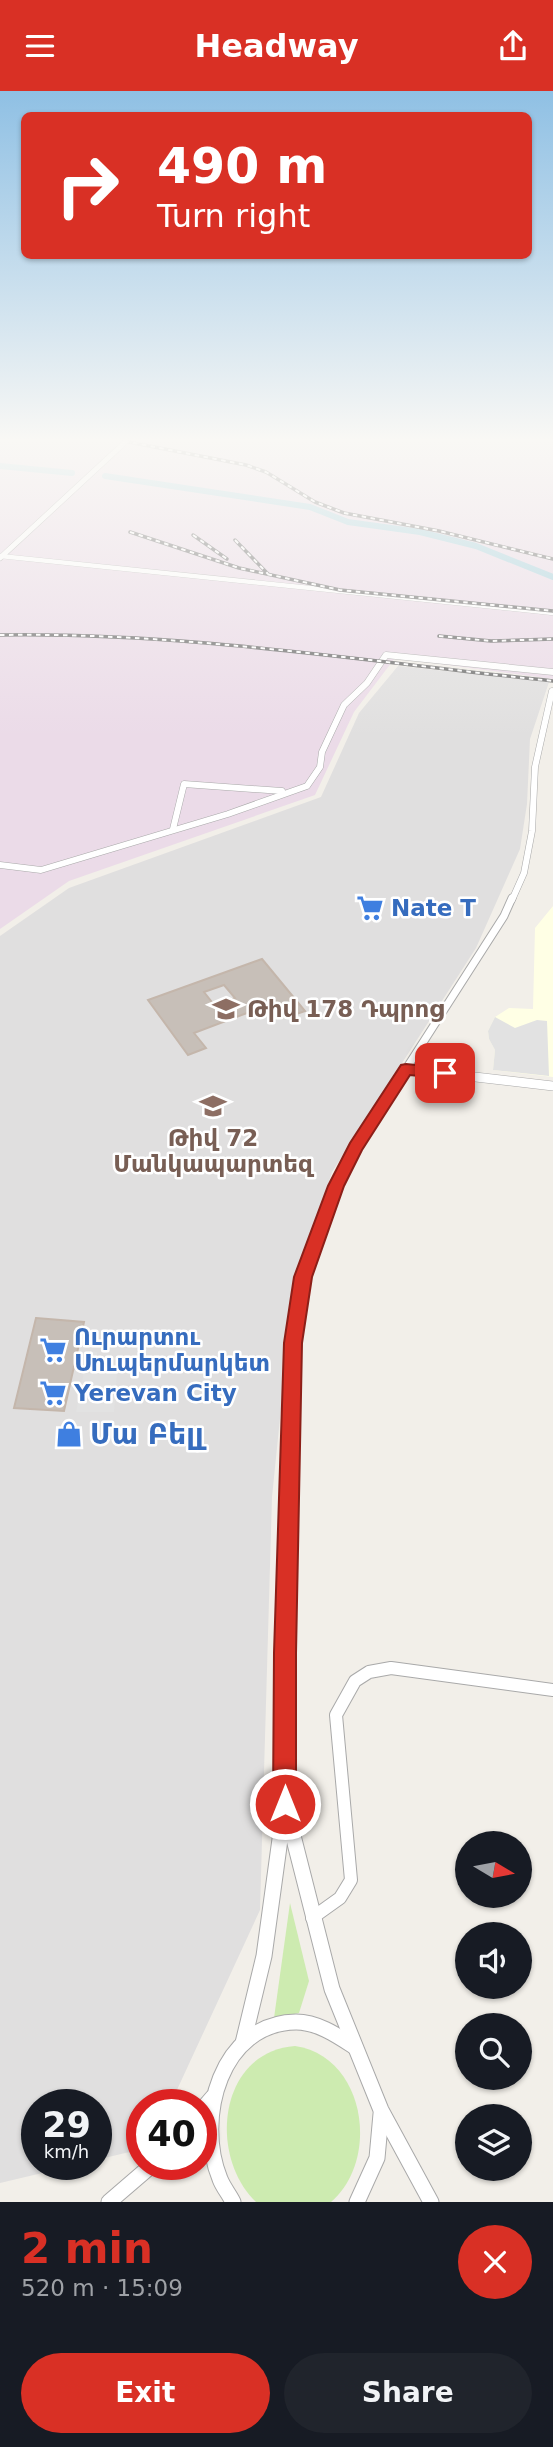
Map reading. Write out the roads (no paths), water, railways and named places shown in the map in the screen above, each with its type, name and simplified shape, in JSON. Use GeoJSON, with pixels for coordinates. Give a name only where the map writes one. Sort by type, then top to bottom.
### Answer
{"type":"FeatureCollection","features":[{"type":"Feature","properties":{"kind":"street"},"geometry":{"type":"LineString","coordinates":[[1,557],[20,540]]}},
{"type":"Feature","properties":{"kind":"street"},"geometry":{"type":"LineString","coordinates":[[1,557],[553,613]]}},
{"type":"Feature","properties":{"kind":"street"},"geometry":{"type":"LineString","coordinates":[[0,865],[41,870],[228,814],[307,786],[320,767],[322,752],[344,705],[366,683],[386,655],[553,672]]}},
{"type":"Feature","properties":{"kind":"street"},"geometry":{"type":"LineString","coordinates":[[243,2043],[257,2002],[265,1960],[285,1804],[285,1653],[293,1343],[303,1277],[336,1186],[356,1147],[504,916],[524,873],[532,831],[535,767],[552,691]]}},
{"type":"Feature","properties":{"kind":"street"},"geometry":{"type":"LineString","coordinates":[[173,829],[184,784],[288,792]]}},
{"type":"Feature","properties":{"kind":"street"},"geometry":{"type":"LineString","coordinates":[[406,1069],[553,1086]]}},
{"type":"Feature","properties":{"kind":"street"},"geometry":{"type":"LineString","coordinates":[[312,1918],[334,1906],[348,1890],[351,1880],[336,1715],[345,1693],[355,1680],[372,1670],[391,1668],[553,1690]]}},
{"type":"Feature","properties":{"kind":"street"},"geometry":{"type":"LineString","coordinates":[[285,1804],[332,1989],[381,2110],[431,2202]]}},
{"type":"Feature","properties":{"kind":"street"},"geometry":{"type":"LineString","coordinates":[[216,2089],[228,2062],[243,2043],[268,2027],[296,2022],[323,2029],[355,2047]]}},
{"type":"Feature","properties":{"kind":"street"},"geometry":{"type":"LineString","coordinates":[[357,2202],[377,2158],[381,2110]]}},
{"type":"Feature","properties":{"kind":"street"},"geometry":{"type":"LineString","coordinates":[[217,2173],[233,2202]]}},
{"type":"Feature","properties":{"kind":"street"},"geometry":{"type":"LineString","coordinates":[[109,2202],[135,2180]]}},
{"type":"Feature","properties":{"kind":"waterway"},"geometry":{"type":"LineString","coordinates":[[450,540],[476,546],[553,577]]}},
{"type":"Feature","properties":{"kind":"railway"},"geometry":{"type":"LineString","coordinates":[[153,540],[239,568],[340,590],[553,611]]}},
{"type":"Feature","properties":{"kind":"railway"},"geometry":{"type":"LineString","coordinates":[[199,540],[227,559]]}},
{"type":"Feature","properties":{"kind":"railway"},"geometry":{"type":"LineString","coordinates":[[235,540],[268,574]]}},
{"type":"Feature","properties":{"kind":"railway"},"geometry":{"type":"LineString","coordinates":[[474,540],[553,559]]}},
{"type":"Feature","properties":{"kind":"railway"},"geometry":{"type":"LineString","coordinates":[[0,635],[69,635],[208,643],[553,681]]}},
{"type":"Feature","properties":{"kind":"railway"},"geometry":{"type":"LineString","coordinates":[[439,636],[491,641],[553,639]]}},
{"type":"Feature","properties":{"kind":"place","name":"Nate T"},"geometry":{"type":"Point","coordinates":[370,908]}},
{"type":"Feature","properties":{"kind":"place","name":"Թիվ 178 Դպրոց"},"geometry":{"type":"Point","coordinates":[226,1009]}},
{"type":"Feature","properties":{"kind":"place","name":"Թիվ 72 Մանկապարտեզ"},"geometry":{"type":"Point","coordinates":[213,1106]}},
{"type":"Feature","properties":{"kind":"place","name":"Ուրարտու Սուպերմարկետ"},"geometry":{"type":"Point","coordinates":[53,1350]}},
{"type":"Feature","properties":{"kind":"place","name":"Yerevan City"},"geometry":{"type":"Point","coordinates":[53,1393]}},
{"type":"Feature","properties":{"kind":"place","name":"Մա Բելլ"},"geometry":{"type":"Point","coordinates":[69,1434]}}]}
